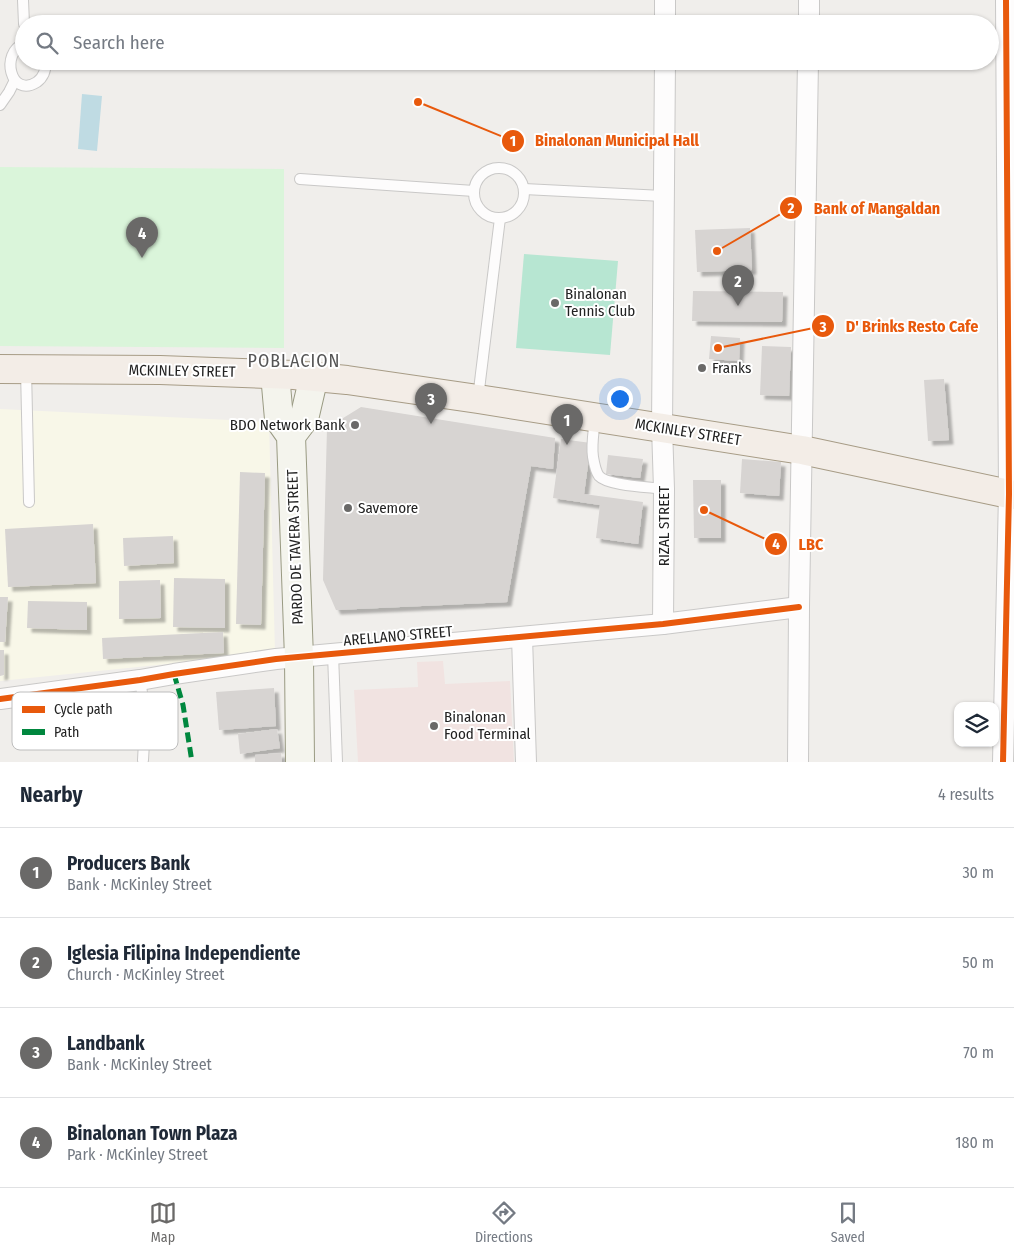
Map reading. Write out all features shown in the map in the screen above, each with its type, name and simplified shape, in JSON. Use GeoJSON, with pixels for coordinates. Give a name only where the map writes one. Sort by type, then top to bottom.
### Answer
{"type":"FeatureCollection","features":[{"type":"Feature","properties":{"kind":"main road","name":"MCKINLEY STREET"},"geometry":{"type":"LineString","coordinates":[[13,369],[160,370],[314,376],[478,399],[802,450],[1012,494]]}},
{"type":"Feature","properties":{"kind":"main road","name":"PARDO DE TAVERA STREET"},"geometry":{"type":"LineString","coordinates":[[275,374],[279,418],[291,436],[299,658],[300,762]]}},
{"type":"Feature","properties":{"kind":"main road"},"geometry":{"type":"LineString","coordinates":[[291,436],[304,420],[314,376]]}},
{"type":"Feature","properties":{"kind":"street"},"geometry":{"type":"LineString","coordinates":[[665,0],[665,15]]}},
{"type":"Feature","properties":{"kind":"street"},"geometry":{"type":"LineString","coordinates":[[808,15],[809,0]]}},
{"type":"Feature","properties":{"kind":"street"},"geometry":{"type":"LineString","coordinates":[[1003,762],[1012,494],[1006,0]]}},
{"type":"Feature","properties":{"kind":"street","name":"RIZAL STREET"},"geometry":{"type":"LineString","coordinates":[[663,624],[664,70]]}},
{"type":"Feature","properties":{"kind":"street"},"geometry":{"type":"LineString","coordinates":[[798,762],[808,70]]}},
{"type":"Feature","properties":{"kind":"street","name":"ARELLANO STREET"},"geometry":{"type":"LineString","coordinates":[[52,692],[276,660],[663,624],[799,607]]}},
{"type":"Feature","properties":{"kind":"street"},"geometry":{"type":"LineString","coordinates":[[522,637],[526,762]]}},
{"type":"Feature","properties":{"kind":"lane"},"geometry":{"type":"LineString","coordinates":[[24,0],[24,15]]}},
{"type":"Feature","properties":{"kind":"lane"},"geometry":{"type":"LineString","coordinates":[[15,47],[8,53],[5,66],[9,78],[14,82],[28,86],[34,84],[40,80],[45,70]]}},
{"type":"Feature","properties":{"kind":"lane"},"geometry":{"type":"LineString","coordinates":[[0,105],[14,82]]}},
{"type":"Feature","properties":{"kind":"lane"},"geometry":{"type":"LineString","coordinates":[[504,168],[513,172],[520,180],[524,189],[523,200],[519,209],[510,216],[500,218],[490,216],[481,210],[476,202],[474,191],[477,181],[484,174],[493,169],[504,168]]}},
{"type":"Feature","properties":{"kind":"lane"},"geometry":{"type":"LineString","coordinates":[[300,179],[474,191]]}},
{"type":"Feature","properties":{"kind":"lane"},"geometry":{"type":"LineString","coordinates":[[524,189],[664,196]]}},
{"type":"Feature","properties":{"kind":"lane"},"geometry":{"type":"LineString","coordinates":[[478,399],[500,218]]}},
{"type":"Feature","properties":{"kind":"lane"},"geometry":{"type":"LineString","coordinates":[[13,369],[29,502]]}},
{"type":"Feature","properties":{"kind":"lane"},"geometry":{"type":"LineString","coordinates":[[595,417],[592,456],[599,476],[607,481],[664,488]]}},
{"type":"Feature","properties":{"kind":"lane"},"geometry":{"type":"LineString","coordinates":[[333,654],[337,762]]}},
{"type":"Feature","properties":{"kind":"lane"},"geometry":{"type":"LineString","coordinates":[[140,680],[142,692]]}},
{"type":"Feature","properties":{"kind":"lane"},"geometry":{"type":"LineString","coordinates":[[143,760],[144,750]]}},
{"type":"Feature","properties":{"kind":"shaded area"},"geometry":{"type":"Polygon","coordinates":[[[0,409],[269,422],[275,653],[0,681],[0,409]]]}},
{"type":"Feature","properties":{"kind":"shaded area","name":"Binalonan Food Terminal"},"geometry":{"type":"Polygon","coordinates":[[[443,661],[445,684],[510,681],[514,762],[358,762],[354,690],[418,687],[417,662],[443,661]]]}},
{"type":"Feature","properties":{"kind":"green space"},"geometry":{"type":"Polygon","coordinates":[[[0,167],[284,169],[284,348],[0,346],[0,167]]]}},
{"type":"Feature","properties":{"kind":"green space"},"geometry":{"type":"Polygon","coordinates":[[[524,254],[618,261],[610,355],[516,348],[524,254]]]}},
{"type":"Feature","properties":{"kind":"water"},"geometry":{"type":"Polygon","coordinates":[[[82,94],[102,96],[97,151],[78,149],[82,94]]]}},
{"type":"Feature","properties":{"kind":"building"},"geometry":{"type":"Polygon","coordinates":[[[750,228],[752,270],[697,272],[695,230],[750,228]]]}},
{"type":"Feature","properties":{"kind":"building"},"geometry":{"type":"Polygon","coordinates":[[[693,291],[783,292],[782,322],[692,321],[693,291]]]}},
{"type":"Feature","properties":{"kind":"building"},"geometry":{"type":"Polygon","coordinates":[[[711,336],[740,338],[739,361],[709,359],[711,336]]]}},
{"type":"Feature","properties":{"kind":"building"},"geometry":{"type":"Polygon","coordinates":[[[762,346],[791,347],[789,396],[760,395],[762,346]]]}},
{"type":"Feature","properties":{"kind":"building"},"geometry":{"type":"Polygon","coordinates":[[[944,379],[949,440],[928,441],[924,380],[944,379]]]}},
{"type":"Feature","properties":{"kind":"building"},"geometry":{"type":"Polygon","coordinates":[[[361,407],[555,438],[553,469],[531,466],[507,602],[336,610],[323,580],[327,428],[361,407]]]}},
{"type":"Feature","properties":{"kind":"building"},"geometry":{"type":"Polygon","coordinates":[[[561,439],[591,443],[584,494],[643,502],[638,544],[596,538],[600,505],[553,498],[561,439]]]}},
{"type":"Feature","properties":{"kind":"building"},"geometry":{"type":"Polygon","coordinates":[[[608,455],[643,459],[640,478],[606,474],[608,455]]]}},
{"type":"Feature","properties":{"kind":"building"},"geometry":{"type":"Polygon","coordinates":[[[742,459],[781,462],[779,496],[740,493],[742,459]]]}},
{"type":"Feature","properties":{"kind":"building"},"geometry":{"type":"Polygon","coordinates":[[[240,472],[265,473],[261,625],[236,624],[240,472]]]}},
{"type":"Feature","properties":{"kind":"building"},"geometry":{"type":"Polygon","coordinates":[[[693,480],[721,480],[721,538],[694,538],[693,480]]]}},
{"type":"Feature","properties":{"kind":"building"},"geometry":{"type":"Polygon","coordinates":[[[93,524],[96,583],[8,587],[5,529],[93,524]]]}},
{"type":"Feature","properties":{"kind":"building"},"geometry":{"type":"Polygon","coordinates":[[[173,536],[174,563],[124,566],[123,538],[173,536]]]}},
{"type":"Feature","properties":{"kind":"building"},"geometry":{"type":"Polygon","coordinates":[[[174,578],[225,579],[225,628],[173,627],[174,578]]]}},
{"type":"Feature","properties":{"kind":"building"},"geometry":{"type":"Polygon","coordinates":[[[160,580],[161,618],[119,619],[119,581],[160,580]]]}},
{"type":"Feature","properties":{"kind":"building"},"geometry":{"type":"Polygon","coordinates":[[[0,597],[8,597],[5,642],[0,642],[0,597]]]}},
{"type":"Feature","properties":{"kind":"building"},"geometry":{"type":"Polygon","coordinates":[[[28,601],[87,602],[87,630],[27,628],[28,601]]]}},
{"type":"Feature","properties":{"kind":"building"},"geometry":{"type":"Polygon","coordinates":[[[223,632],[224,653],[103,659],[102,638],[223,632]]]}},
{"type":"Feature","properties":{"kind":"building"},"geometry":{"type":"Polygon","coordinates":[[[0,650],[4,650],[4,675],[0,676],[0,650]]]}},
{"type":"Feature","properties":{"kind":"building"},"geometry":{"type":"Polygon","coordinates":[[[274,688],[276,726],[219,730],[216,692],[274,688]]]}},
{"type":"Feature","properties":{"kind":"building"},"geometry":{"type":"Polygon","coordinates":[[[277,729],[280,748],[240,754],[238,734],[277,729]]]}},
{"type":"Feature","properties":{"kind":"building"},"geometry":{"type":"Polygon","coordinates":[[[281,753],[282,762],[255,762],[255,755],[281,753]]]}},
{"type":"Feature","properties":{"kind":"marked path"},"geometry":{"type":"LineString","coordinates":[[174,674],[183,705],[192,762]]}},
{"type":"Feature","properties":{"kind":"cycle path"},"geometry":{"type":"LineString","coordinates":[[1003,762],[1009,494],[1006,0]]}},
{"type":"Feature","properties":{"kind":"cycle path"},"geometry":{"type":"LineString","coordinates":[[52,692],[276,659],[663,624],[799,607]]}},
{"type":"Feature","properties":{"kind":"cycle path"},"geometry":{"type":"LineString","coordinates":[[0,699],[12,697]]}},
{"type":"Feature","properties":{"kind":"place","name":"Binalonan Municipal Hall"},"geometry":{"type":"Point","coordinates":[418,102]}},
{"type":"Feature","properties":{"kind":"place","name":"Bank of Mangaldan"},"geometry":{"type":"Point","coordinates":[717,251]}},
{"type":"Feature","properties":{"kind":"place","name":"Binalonan Town Plaza"},"geometry":{"type":"Point","coordinates":[142,258]}},
{"type":"Feature","properties":{"kind":"place","name":"Binalonan Tennis Club"},"geometry":{"type":"Point","coordinates":[555,303]}},
{"type":"Feature","properties":{"kind":"place","name":"Iglesia Filipina Independiente"},"geometry":{"type":"Point","coordinates":[738,306]}},
{"type":"Feature","properties":{"kind":"place","name":"D' Brinks Resto Cafe"},"geometry":{"type":"Point","coordinates":[718,348]}},
{"type":"Feature","properties":{"kind":"place","name":"Franks"},"geometry":{"type":"Point","coordinates":[702,368]}},
{"type":"Feature","properties":{"kind":"place","name":"Landbank"},"geometry":{"type":"Point","coordinates":[431,424]}},
{"type":"Feature","properties":{"kind":"place","name":"BDO Network Bank"},"geometry":{"type":"Point","coordinates":[355,425]}},
{"type":"Feature","properties":{"kind":"place","name":"Producers Bank"},"geometry":{"type":"Point","coordinates":[567,445]}},
{"type":"Feature","properties":{"kind":"place","name":"Savemore"},"geometry":{"type":"Point","coordinates":[348,508]}},
{"type":"Feature","properties":{"kind":"place","name":"LBC"},"geometry":{"type":"Point","coordinates":[704,510]}},
{"type":"Feature","properties":{"kind":"place","name":"Binalonan Food Terminal"},"geometry":{"type":"Point","coordinates":[434,726]}},
{"type":"Feature","properties":{"kind":"district","name":"POBLACION"},"geometry":{"type":"Point","coordinates":[294,361]}}]}
